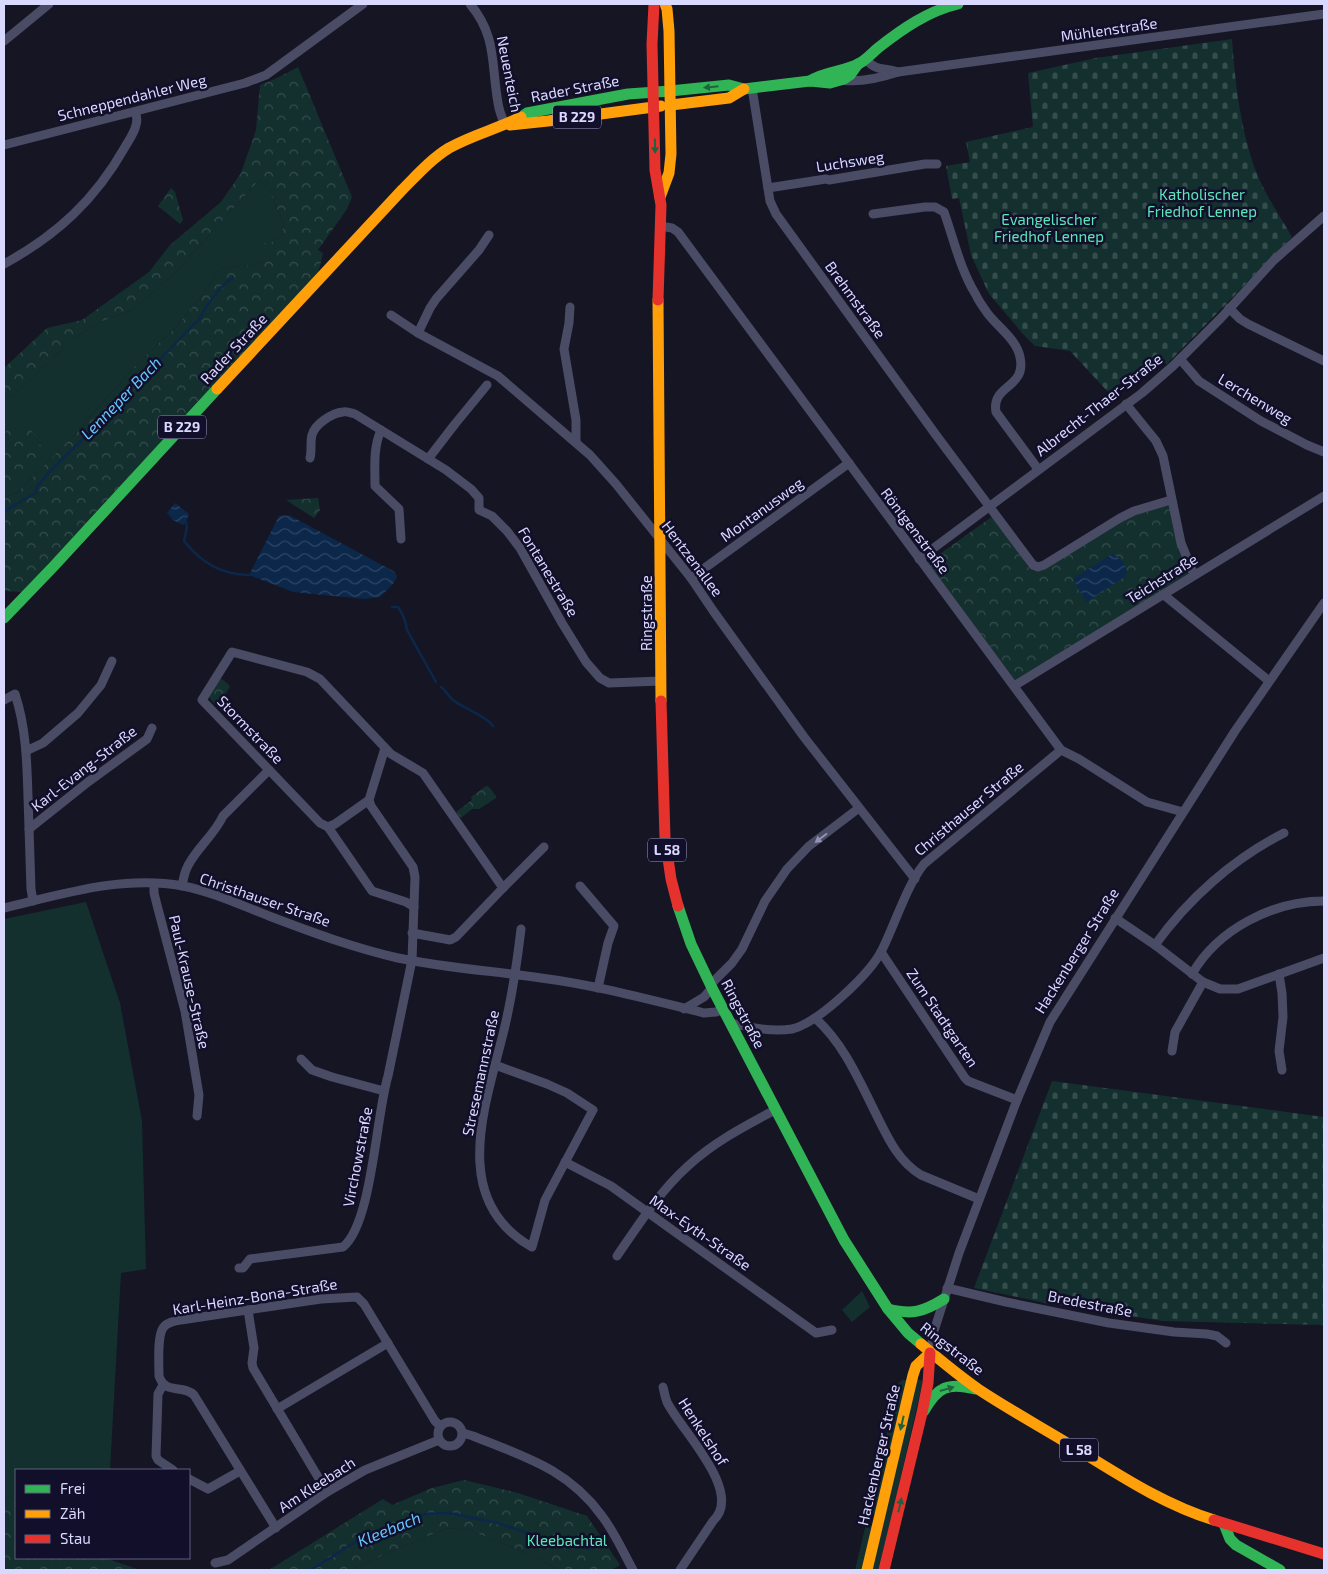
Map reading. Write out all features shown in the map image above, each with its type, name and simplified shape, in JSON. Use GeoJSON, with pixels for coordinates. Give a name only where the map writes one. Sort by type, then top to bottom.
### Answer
{"type":"FeatureCollection","features":[{"type":"Feature","properties":{"kind":"main road"},"geometry":{"type":"LineString","coordinates":[[653,92],[652,44],[654,4]]}},
{"type":"Feature","properties":{"kind":"main road"},"geometry":{"type":"LineString","coordinates":[[665,4],[669,31],[670,91]]}},
{"type":"Feature","properties":{"kind":"main road"},"geometry":{"type":"LineString","coordinates":[[810,81],[817,75],[843,70],[862,61],[929,13],[949,5],[958,4]]}},
{"type":"Feature","properties":{"kind":"main road"},"geometry":{"type":"LineString","coordinates":[[748,89],[810,81],[819,84],[842,80],[855,71],[862,61]]}},
{"type":"Feature","properties":{"kind":"main road","name":"B 229"},"geometry":{"type":"LineString","coordinates":[[653,92],[729,85],[748,89]]}},
{"type":"Feature","properties":{"kind":"main road","name":"B 229"},"geometry":{"type":"LineString","coordinates":[[653,107],[729,98],[748,89]]}},
{"type":"Feature","properties":{"kind":"main road","name":"Ringstraße"},"geometry":{"type":"LineString","coordinates":[[660,196],[669,173],[670,163],[670,91]]}},
{"type":"Feature","properties":{"kind":"main road","name":"Rader Straße"},"geometry":{"type":"LineString","coordinates":[[4,618],[419,172],[439,154],[457,143],[505,125],[527,113],[628,94],[653,92]]}},
{"type":"Feature","properties":{"kind":"main road","name":"Ringstraße"},"geometry":{"type":"LineString","coordinates":[[653,92],[655,170],[660,196],[658,281],[661,681],[666,838],[671,879],[684,926],[711,986],[844,1240],[888,1309],[908,1334],[980,1390],[1163,1500],[1224,1524],[1324,1554]]}},
{"type":"Feature","properties":{"kind":"main road","name":"Rader Straße"},"geometry":{"type":"LineString","coordinates":[[505,125],[528,124],[653,107]]}},
{"type":"Feature","properties":{"kind":"main road"},"geometry":{"type":"LineString","coordinates":[[888,1309],[905,1313],[920,1312],[946,1293]]}},
{"type":"Feature","properties":{"kind":"main road","name":"Hackenberger Straße"},"geometry":{"type":"LineString","coordinates":[[884,1570],[924,1411],[930,1369],[930,1353]]}},
{"type":"Feature","properties":{"kind":"main road","name":"Hackenberger Straße"},"geometry":{"type":"LineString","coordinates":[[867,1570],[913,1375],[916,1366],[930,1353]]}},
{"type":"Feature","properties":{"kind":"main road"},"geometry":{"type":"LineString","coordinates":[[924,1411],[932,1397],[943,1389],[963,1386],[980,1390]]}},
{"type":"Feature","properties":{"kind":"main road"},"geometry":{"type":"LineString","coordinates":[[1224,1524],[1230,1539],[1236,1545],[1280,1570]]}},
{"type":"Feature","properties":{"kind":"street"},"geometry":{"type":"LineString","coordinates":[[4,41],[49,4]]}},
{"type":"Feature","properties":{"kind":"street","name":"Schneppendahler Weg"},"geometry":{"type":"LineString","coordinates":[[4,145],[245,83],[266,74],[363,4]]}},
{"type":"Feature","properties":{"kind":"street","name":"Neuenteich"},"geometry":{"type":"LineString","coordinates":[[470,4],[484,23],[490,40],[498,104],[505,125]]}},
{"type":"Feature","properties":{"kind":"street","name":"Mühlenstraße"},"geometry":{"type":"LineString","coordinates":[[842,80],[851,82],[898,72],[1324,14]]}},
{"type":"Feature","properties":{"kind":"street"},"geometry":{"type":"LineString","coordinates":[[862,61],[865,76],[869,79]]}},
{"type":"Feature","properties":{"kind":"street","name":"Mühlenstraße"},"geometry":{"type":"LineString","coordinates":[[862,61],[878,70],[888,69],[898,72]]}},
{"type":"Feature","properties":{"kind":"street","name":"Brehmstraße"},"geometry":{"type":"LineString","coordinates":[[748,89],[770,201],[776,214],[1035,566],[1044,565],[1127,514],[1171,500]]}},
{"type":"Feature","properties":{"kind":"street"},"geometry":{"type":"LineString","coordinates":[[4,264],[29,250],[61,227],[91,197],[105,180],[129,140],[137,122],[135,112]]}},
{"type":"Feature","properties":{"kind":"street","name":"Luchsweg"},"geometry":{"type":"LineString","coordinates":[[768,188],[925,164],[937,164]]}},
{"type":"Feature","properties":{"kind":"street"},"geometry":{"type":"LineString","coordinates":[[873,214],[925,207],[935,207],[944,212],[959,258],[975,294],[988,314],[1014,344],[1020,354],[1021,362],[1018,376],[998,395],[995,407],[996,412],[1038,469]]}},
{"type":"Feature","properties":{"kind":"street","name":"Albrecht-Thaer-Straße"},"geometry":{"type":"LineString","coordinates":[[918,559],[1142,393],[1180,359],[1221,318],[1274,260],[1324,216]]}},
{"type":"Feature","properties":{"kind":"street","name":"Röntgenstraße"},"geometry":{"type":"LineString","coordinates":[[660,226],[672,228],[678,232],[1061,750],[1079,758],[1147,802],[1183,812]]}},
{"type":"Feature","properties":{"kind":"street"},"geometry":{"type":"LineString","coordinates":[[418,333],[436,299],[479,250],[488,234]]}},
{"type":"Feature","properties":{"kind":"street"},"geometry":{"type":"LineString","coordinates":[[570,307],[564,348],[576,420],[576,441]]}},
{"type":"Feature","properties":{"kind":"street"},"geometry":{"type":"LineString","coordinates":[[1229,308],[1248,324],[1324,361]]}},
{"type":"Feature","properties":{"kind":"street","name":"Hentzenallee"},"geometry":{"type":"LineString","coordinates":[[391,315],[418,333],[498,376],[576,441],[590,455],[616,484],[691,578],[752,665],[915,879]]}},
{"type":"Feature","properties":{"kind":"street","name":"Lerchenweg"},"geometry":{"type":"LineString","coordinates":[[1180,359],[1199,381],[1268,425],[1324,452]]}},
{"type":"Feature","properties":{"kind":"street"},"geometry":{"type":"LineString","coordinates":[[428,460],[488,385]]}},
{"type":"Feature","properties":{"kind":"street"},"geometry":{"type":"LineString","coordinates":[[1126,404],[1156,442],[1163,456],[1181,543],[1194,575]]}},
{"type":"Feature","properties":{"kind":"street","name":"Fontanestraße"},"geometry":{"type":"LineString","coordinates":[[310,458],[314,431],[328,418],[338,413],[346,412],[355,414],[446,470],[471,488],[479,498],[479,510],[492,516],[520,548],[578,649],[600,678],[609,683],[661,681]]}},
{"type":"Feature","properties":{"kind":"street"},"geometry":{"type":"LineString","coordinates":[[381,430],[375,458],[376,486],[400,509],[401,539]]}},
{"type":"Feature","properties":{"kind":"street","name":"Montanusweg"},"geometry":{"type":"LineString","coordinates":[[691,578],[848,463]]}},
{"type":"Feature","properties":{"kind":"street","name":"Teichstraße"},"geometry":{"type":"LineString","coordinates":[[1014,686],[1324,496]]}},
{"type":"Feature","properties":{"kind":"street"},"geometry":{"type":"LineString","coordinates":[[1164,595],[1269,681]]}},
{"type":"Feature","properties":{"kind":"street","name":"Hackenberger Straße"},"geometry":{"type":"LineString","coordinates":[[930,1353],[934,1330],[979,1199],[1050,1022],[1235,731],[1324,603]]}},
{"type":"Feature","properties":{"kind":"street","name":"Stormstraße"},"geometry":{"type":"LineString","coordinates":[[385,748],[317,677],[307,672],[232,652],[202,700],[320,823],[328,827],[372,891],[406,902],[414,907]]}},
{"type":"Feature","properties":{"kind":"street"},"geometry":{"type":"LineString","coordinates":[[26,751],[43,743],[78,713],[101,685],[112,661]]}},
{"type":"Feature","properties":{"kind":"street","name":"Karl-Evang-Straße"},"geometry":{"type":"LineString","coordinates":[[4,700],[15,694],[20,709],[26,751],[33,901]]}},
{"type":"Feature","properties":{"kind":"street","name":"Karl-Evang-Straße"},"geometry":{"type":"LineString","coordinates":[[29,829],[88,782],[147,739],[152,728]]}},
{"type":"Feature","properties":{"kind":"street"},"geometry":{"type":"LineString","coordinates":[[412,960],[414,869],[371,806],[369,800],[385,748],[423,773],[503,888]]}},
{"type":"Feature","properties":{"kind":"street","name":"Christhauser Straße"},"geometry":{"type":"LineString","coordinates":[[731,1024],[784,1030],[799,1026],[815,1018],[859,979],[881,952],[915,879],[924,864],[1061,750]]}},
{"type":"Feature","properties":{"kind":"street"},"geometry":{"type":"LineString","coordinates":[[182,886],[186,869],[219,826],[223,816],[269,770]]}},
{"type":"Feature","properties":{"kind":"street"},"geometry":{"type":"LineString","coordinates":[[328,827],[369,800]]}},
{"type":"Feature","properties":{"kind":"street"},"geometry":{"type":"LineString","coordinates":[[684,1009],[704,997],[711,986],[732,963],[742,949],[765,901],[787,869],[809,846],[860,808]]}},
{"type":"Feature","properties":{"kind":"street"},"geometry":{"type":"LineString","coordinates":[[1155,945],[1174,920],[1211,884],[1262,844],[1284,833]]}},
{"type":"Feature","properties":{"kind":"street"},"geometry":{"type":"LineString","coordinates":[[412,932],[450,940],[456,937],[544,847]]}},
{"type":"Feature","properties":{"kind":"street","name":"Christhauser Straße"},"geometry":{"type":"LineString","coordinates":[[4,908],[112,884],[133,883],[182,886],[221,897],[367,951],[412,960],[598,988],[704,1013],[723,1009]]}},
{"type":"Feature","properties":{"kind":"street","name":"Paul-Krause-Straße"},"geometry":{"type":"LineString","coordinates":[[154,884],[154,893],[185,1011],[199,1094],[197,1116]]}},
{"type":"Feature","properties":{"kind":"street"},"geometry":{"type":"LineString","coordinates":[[580,886],[614,926],[598,988]]}},
{"type":"Feature","properties":{"kind":"street"},"geometry":{"type":"LineString","coordinates":[[1192,974],[1198,963],[1215,945],[1240,926],[1276,909],[1302,902],[1324,901]]}},
{"type":"Feature","properties":{"kind":"street"},"geometry":{"type":"LineString","coordinates":[[1115,918],[1155,945],[1203,982],[1220,989],[1231,990],[1244,987],[1324,958]]}},
{"type":"Feature","properties":{"kind":"street"},"geometry":{"type":"LineString","coordinates":[[515,975],[521,929]]}},
{"type":"Feature","properties":{"kind":"street","name":"Zum Stadtgarten"},"geometry":{"type":"LineString","coordinates":[[881,952],[965,1078],[1018,1100]]}},
{"type":"Feature","properties":{"kind":"street","name":"Virchowstraße"},"geometry":{"type":"LineString","coordinates":[[239,1268],[243,1268],[250,1259],[343,1248],[354,1235],[365,1202],[381,1120],[384,1092],[412,960]]}},
{"type":"Feature","properties":{"kind":"street"},"geometry":{"type":"LineString","coordinates":[[1279,974],[1283,1017],[1280,1051],[1282,1070]]}},
{"type":"Feature","properties":{"kind":"street","name":"Stresemannstraße"},"geometry":{"type":"LineString","coordinates":[[515,975],[478,1151],[481,1179],[485,1193],[498,1218],[514,1236],[532,1247],[545,1200],[565,1162]]}},
{"type":"Feature","properties":{"kind":"street"},"geometry":{"type":"LineString","coordinates":[[1172,1051],[1175,1032],[1203,982]]}},
{"type":"Feature","properties":{"kind":"street"},"geometry":{"type":"LineString","coordinates":[[815,1018],[830,1033],[850,1062],[890,1141],[902,1159],[912,1170],[921,1175],[979,1199]]}},
{"type":"Feature","properties":{"kind":"street"},"geometry":{"type":"LineString","coordinates":[[301,1059],[312,1070],[384,1092]]}},
{"type":"Feature","properties":{"kind":"street"},"geometry":{"type":"LineString","coordinates":[[495,1065],[567,1093],[593,1110],[565,1162]]}},
{"type":"Feature","properties":{"kind":"street"},"geometry":{"type":"LineString","coordinates":[[617,1256],[675,1179],[702,1154],[727,1137],[775,1110]]}},
{"type":"Feature","properties":{"kind":"street","name":"Max-Eyth-Straße"},"geometry":{"type":"LineString","coordinates":[[565,1162],[611,1186],[816,1332],[832,1330]]}},
{"type":"Feature","properties":{"kind":"street","name":"Bredestraße"},"geometry":{"type":"LineString","coordinates":[[946,1293],[1006,1302],[1109,1323],[1174,1332],[1207,1334],[1217,1336],[1226,1343]]}},
{"type":"Feature","properties":{"kind":"street","name":"Karl-Heinz-Bona-Straße"},"geometry":{"type":"LineString","coordinates":[[163,1385],[159,1376],[160,1335],[164,1326],[171,1322],[321,1299],[357,1297],[364,1304],[435,1421],[440,1426]]}},
{"type":"Feature","properties":{"kind":"street"},"geometry":{"type":"LineString","coordinates":[[248,1310],[254,1348],[252,1364],[327,1492]]}},
{"type":"Feature","properties":{"kind":"street"},"geometry":{"type":"LineString","coordinates":[[277,1409],[388,1343]]}},
{"type":"Feature","properties":{"kind":"street"},"geometry":{"type":"LineString","coordinates":[[172,1469],[158,1460],[156,1456],[158,1394],[163,1385],[191,1392],[194,1395],[276,1528]]}},
{"type":"Feature","properties":{"kind":"street","name":"Henkelshof"},"geometry":{"type":"LineString","coordinates":[[663,1387],[667,1401],[714,1473],[720,1487],[720,1508],[716,1518],[680,1570]]}},
{"type":"Feature","properties":{"kind":"street"},"geometry":{"type":"LineString","coordinates":[[463,1433],[459,1442],[451,1446],[439,1440],[440,1426],[452,1421],[459,1425],[463,1433],[548,1467],[572,1484],[602,1516],[633,1570]]}},
{"type":"Feature","properties":{"kind":"street","name":"Am Kleebach"},"geometry":{"type":"LineString","coordinates":[[215,1563],[228,1560],[327,1492],[365,1470],[439,1440]]}},
{"type":"Feature","properties":{"kind":"street"},"geometry":{"type":"LineString","coordinates":[[190,1480],[208,1489],[240,1471]]}},
{"type":"Feature","properties":{"kind":"green space","name":"Evangelischer Friedhof Lennep"},"geometry":{"type":"Polygon","coordinates":[[[1232,39],[1240,108],[1251,158],[1265,190],[1292,237],[1167,364],[1159,356],[1108,392],[1070,351],[1035,346],[989,294],[971,255],[959,198],[952,199],[946,166],[970,162],[966,142],[1033,127],[1028,73],[1096,58],[1232,39]]]}},
{"type":"Feature","properties":{"kind":"green space"},"geometry":{"type":"Polygon","coordinates":[[[298,67],[352,197],[347,209],[318,250],[323,253],[318,274],[22,592],[4,591],[4,498],[18,492],[76,433],[134,367],[177,326],[200,298],[220,268],[253,265],[262,261],[262,243],[270,243],[281,236],[284,224],[269,190],[260,179],[176,272],[132,310],[100,322],[73,339],[14,395],[4,398],[4,368],[47,328],[82,320],[149,272],[170,245],[221,202],[241,173],[256,130],[260,85],[298,67]]]}},
{"type":"Feature","properties":{"kind":"green space"},"geometry":{"type":"Polygon","coordinates":[[[260,179],[269,190],[284,224],[281,236],[270,243],[262,261],[253,265],[220,268],[200,298],[177,326],[134,367],[76,433],[18,492],[4,498],[4,398],[14,395],[73,339],[100,322],[132,310],[176,272],[260,179]]]}},
{"type":"Feature","properties":{"kind":"green space"},"geometry":{"type":"Polygon","coordinates":[[[171,188],[175,192],[183,220],[180,224],[158,206],[171,188]]]}},
{"type":"Feature","properties":{"kind":"green space"},"geometry":{"type":"Polygon","coordinates":[[[18,425],[33,432],[46,457],[18,485],[4,488],[4,433],[12,426],[18,425]]]}},
{"type":"Feature","properties":{"kind":"green space"},"geometry":{"type":"Polygon","coordinates":[[[318,498],[320,510],[314,518],[286,500],[318,498]]]}},
{"type":"Feature","properties":{"kind":"green space"},"geometry":{"type":"Polygon","coordinates":[[[1169,505],[1188,575],[1016,681],[927,563],[993,516],[1029,568],[1036,571],[1043,570],[1121,521],[1169,505]]]}},
{"type":"Feature","properties":{"kind":"green space"},"geometry":{"type":"Polygon","coordinates":[[[220,679],[230,686],[223,699],[215,705],[209,697],[220,679]]]}},
{"type":"Feature","properties":{"kind":"green space"},"geometry":{"type":"Polygon","coordinates":[[[486,786],[489,787],[496,798],[479,809],[472,809],[461,818],[456,812],[472,800],[471,797],[486,786]]]}},
{"type":"Feature","properties":{"kind":"green space"},"geometry":{"type":"Polygon","coordinates":[[[86,902],[120,1003],[142,1121],[146,1269],[121,1273],[110,1469],[15,1469],[15,1494],[4,1500],[4,919],[86,902]]]}},
{"type":"Feature","properties":{"kind":"green space"},"geometry":{"type":"Polygon","coordinates":[[[1052,1081],[1324,1117],[1324,1325],[1163,1321],[1045,1303],[974,1288],[1052,1081]]]}},
{"type":"Feature","properties":{"kind":"green space"},"geometry":{"type":"Polygon","coordinates":[[[862,1291],[870,1307],[852,1322],[842,1310],[862,1291]]]}},
{"type":"Feature","properties":{"kind":"green space"},"geometry":{"type":"Polygon","coordinates":[[[916,1379],[923,1381],[879,1570],[872,1570],[916,1379]]]}},
{"type":"Feature","properties":{"kind":"green space"},"geometry":{"type":"Polygon","coordinates":[[[902,1380],[907,1380],[875,1514],[869,1513],[898,1384],[902,1380]]]}},
{"type":"Feature","properties":{"kind":"green space","name":"Kleebachtal"},"geometry":{"type":"Polygon","coordinates":[[[464,1480],[518,1493],[587,1516],[620,1565],[611,1570],[560,1570],[534,1556],[469,1530],[447,1528],[349,1570],[269,1570],[383,1499],[392,1505],[432,1488],[464,1480]]]}},
{"type":"Feature","properties":{"kind":"green space"},"geometry":{"type":"Polygon","coordinates":[[[15,1494],[15,1559],[108,1559],[140,1570],[4,1570],[4,1500],[15,1494]]]}},
{"type":"Feature","properties":{"kind":"green space"},"geometry":{"type":"Polygon","coordinates":[[[866,1524],[873,1526],[862,1570],[855,1570],[866,1524]]]}},
{"type":"Feature","properties":{"kind":"green space"},"geometry":{"type":"Polygon","coordinates":[[[447,1528],[469,1530],[534,1556],[560,1570],[349,1570],[447,1528]]]}},
{"type":"Feature","properties":{"kind":"water"},"geometry":{"type":"Polygon","coordinates":[[[175,503],[189,514],[183,525],[173,520],[167,513],[175,503]]]}},
{"type":"Feature","properties":{"kind":"water"},"geometry":{"type":"Polygon","coordinates":[[[289,515],[395,572],[397,577],[393,584],[380,597],[365,599],[293,592],[249,575],[279,516],[289,515]]]}},
{"type":"Feature","properties":{"kind":"water"},"geometry":{"type":"Polygon","coordinates":[[[1112,554],[1124,563],[1126,576],[1087,602],[1077,587],[1074,578],[1112,554]]]}},
{"type":"Feature","properties":{"kind":"waterway","name":"Lenneper Bach"},"geometry":{"type":"LineString","coordinates":[[4,512],[36,493],[36,488],[50,471],[97,425],[116,401],[146,369],[157,363],[197,322],[218,291],[233,278]]}},
{"type":"Feature","properties":{"kind":"waterway"},"geometry":{"type":"LineString","coordinates":[[186,522],[187,527],[184,541],[205,561],[220,570],[249,575]]}},
{"type":"Feature","properties":{"kind":"waterway"},"geometry":{"type":"LineString","coordinates":[[392,607],[398,607],[400,610],[407,630],[436,682]]}},
{"type":"Feature","properties":{"kind":"waterway"},"geometry":{"type":"LineString","coordinates":[[441,687],[457,703],[484,718],[493,726]]}},
{"type":"Feature","properties":{"kind":"waterway","name":"Kleebach"},"geometry":{"type":"LineString","coordinates":[[311,1570],[366,1535],[425,1514],[449,1513],[497,1523],[538,1536],[544,1541],[563,1541],[590,1549]]}},
{"type":"Feature","properties":{"kind":"traffic: fast"},"geometry":{"type":"LineString","coordinates":[[810,81],[822,75],[860,63],[906,28],[936,11],[958,4]]}},
{"type":"Feature","properties":{"kind":"traffic: fast"},"geometry":{"type":"LineString","coordinates":[[670,91],[729,85],[744,89],[810,81],[830,83],[850,75],[858,64]]}},
{"type":"Feature","properties":{"kind":"traffic: fast"},"geometry":{"type":"LineString","coordinates":[[521,117],[527,113],[628,94],[670,91]]}},
{"type":"Feature","properties":{"kind":"traffic: fast"},"geometry":{"type":"LineString","coordinates":[[4,618],[217,389]]}},
{"type":"Feature","properties":{"kind":"traffic: fast"},"geometry":{"type":"LineString","coordinates":[[678,906],[691,944],[712,988],[844,1240],[888,1309],[908,1333],[921,1344]]}},
{"type":"Feature","properties":{"kind":"traffic: fast"},"geometry":{"type":"LineString","coordinates":[[888,1309],[904,1312],[917,1311],[930,1307],[944,1299]]}},
{"type":"Feature","properties":{"kind":"traffic: fast"},"geometry":{"type":"LineString","coordinates":[[924,1411],[934,1396],[944,1388],[957,1386],[975,1389]]}},
{"type":"Feature","properties":{"kind":"traffic: fast"},"geometry":{"type":"LineString","coordinates":[[1224,1524],[1230,1539],[1236,1545],[1280,1570]]}},
{"type":"Feature","properties":{"kind":"traffic: slow"},"geometry":{"type":"LineString","coordinates":[[660,197],[669,173],[671,154],[669,31],[665,4]]}},
{"type":"Feature","properties":{"kind":"traffic: slow"},"geometry":{"type":"LineString","coordinates":[[671,105],[729,98],[744,89]]}},
{"type":"Feature","properties":{"kind":"traffic: slow"},"geometry":{"type":"LineString","coordinates":[[510,125],[661,106]]}},
{"type":"Feature","properties":{"kind":"traffic: slow"},"geometry":{"type":"LineString","coordinates":[[217,389],[430,162],[442,152],[458,143],[521,117]]}},
{"type":"Feature","properties":{"kind":"traffic: slow"},"geometry":{"type":"LineString","coordinates":[[658,300],[661,701]]}},
{"type":"Feature","properties":{"kind":"traffic: slow"},"geometry":{"type":"LineString","coordinates":[[921,1344],[978,1389],[1123,1478],[1176,1506],[1214,1520]]}},
{"type":"Feature","properties":{"kind":"traffic: slow"},"geometry":{"type":"LineString","coordinates":[[867,1570],[913,1375],[916,1366],[930,1353]]}},
{"type":"Feature","properties":{"kind":"traffic: jam"},"geometry":{"type":"LineString","coordinates":[[654,4],[652,44],[655,170],[661,205],[658,300]]}},
{"type":"Feature","properties":{"kind":"traffic: jam"},"geometry":{"type":"LineString","coordinates":[[661,701],[665,838],[671,879],[678,906]]}},
{"type":"Feature","properties":{"kind":"traffic: jam"},"geometry":{"type":"LineString","coordinates":[[884,1570],[922,1413],[928,1383],[930,1353]]}},
{"type":"Feature","properties":{"kind":"traffic: jam"},"geometry":{"type":"LineString","coordinates":[[1214,1520],[1324,1554]]}},
{"type":"Feature","properties":{"kind":"park label","name":"Katholischer Friedhof Lennep"},"geometry":{"type":"Point","coordinates":[1202,204]}}]}
